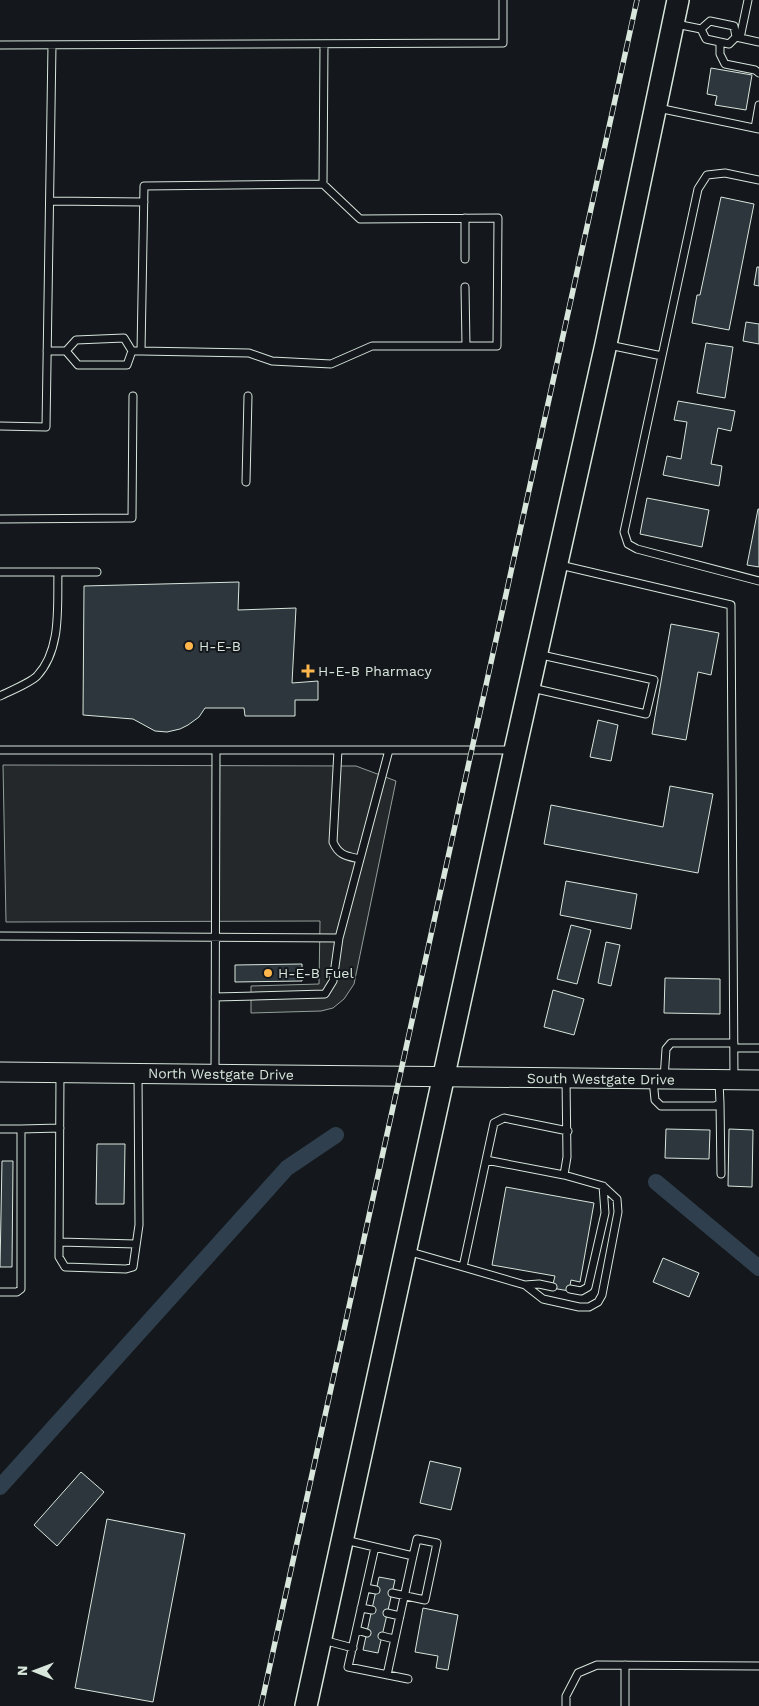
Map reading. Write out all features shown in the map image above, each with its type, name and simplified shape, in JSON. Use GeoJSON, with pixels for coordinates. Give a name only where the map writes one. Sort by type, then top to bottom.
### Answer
{"type":"FeatureCollection","features":[{"type":"Feature","properties":{"kind":"main road"},"geometry":{"type":"LineString","coordinates":[[306,1706],[515,750],[606,344],[678,0]]}},
{"type":"Feature","properties":{"kind":"street","name":"North Westgate Drive"},"geometry":{"type":"LineString","coordinates":[[0,1072],[215,1073],[443,1078]]}},
{"type":"Feature","properties":{"kind":"street","name":"South Westgate Drive"},"geometry":{"type":"LineString","coordinates":[[443,1078],[759,1080]]}},
{"type":"Feature","properties":{"kind":"lane"},"geometry":{"type":"LineString","coordinates":[[0,45],[503,43],[503,0]]}},
{"type":"Feature","properties":{"kind":"lane"},"geometry":{"type":"LineString","coordinates":[[702,29],[706,39],[729,44],[738,38],[748,0]]}},
{"type":"Feature","properties":{"kind":"lane"},"geometry":{"type":"LineString","coordinates":[[702,29],[710,21],[734,26],[738,38]]}},
{"type":"Feature","properties":{"kind":"lane"},"geometry":{"type":"LineString","coordinates":[[673,24],[702,29]]}},
{"type":"Feature","properties":{"kind":"lane"},"geometry":{"type":"LineString","coordinates":[[738,38],[759,42]]}},
{"type":"Feature","properties":{"kind":"lane"},"geometry":{"type":"LineString","coordinates":[[720,42],[720,54],[725,64],[756,70],[759,73]]}},
{"type":"Feature","properties":{"kind":"lane"},"geometry":{"type":"LineString","coordinates":[[323,184],[324,44]]}},
{"type":"Feature","properties":{"kind":"lane"},"geometry":{"type":"LineString","coordinates":[[0,426],[46,427],[52,45]]}},
{"type":"Feature","properties":{"kind":"lane"},"geometry":{"type":"LineString","coordinates":[[656,108],[757,129],[759,105]]}},
{"type":"Feature","properties":{"kind":"lane"},"geometry":{"type":"LineString","coordinates":[[759,180],[725,173],[707,175],[698,189],[624,532],[628,544],[637,549],[759,581]]}},
{"type":"Feature","properties":{"kind":"lane"},"geometry":{"type":"LineString","coordinates":[[132,351],[141,352],[249,353],[272,361],[331,364],[372,346],[497,346],[498,218],[360,218],[323,184],[144,186],[141,352]]}},
{"type":"Feature","properties":{"kind":"lane"},"geometry":{"type":"LineString","coordinates":[[50,201],[144,202]]}},
{"type":"Feature","properties":{"kind":"lane"},"geometry":{"type":"LineString","coordinates":[[465,218],[465,259]]}},
{"type":"Feature","properties":{"kind":"lane"},"geometry":{"type":"LineString","coordinates":[[465,286],[466,346]]}},
{"type":"Feature","properties":{"kind":"lane"},"geometry":{"type":"LineString","coordinates":[[47,351],[66,351],[76,340],[124,338],[132,351]]}},
{"type":"Feature","properties":{"kind":"lane"},"geometry":{"type":"LineString","coordinates":[[606,344],[662,356]]}},
{"type":"Feature","properties":{"kind":"lane"},"geometry":{"type":"LineString","coordinates":[[66,351],[78,365],[127,365],[132,351]]}},
{"type":"Feature","properties":{"kind":"lane"},"geometry":{"type":"LineString","coordinates":[[0,519],[132,518],[133,396]]}},
{"type":"Feature","properties":{"kind":"lane"},"geometry":{"type":"LineString","coordinates":[[246,482],[248,396]]}},
{"type":"Feature","properties":{"kind":"lane"},"geometry":{"type":"LineString","coordinates":[[557,565],[730,605],[734,1046],[720,1103],[721,1174]]}},
{"type":"Feature","properties":{"kind":"lane"},"geometry":{"type":"LineString","coordinates":[[0,572],[97,572]]}},
{"type":"Feature","properties":{"kind":"lane"},"geometry":{"type":"LineString","coordinates":[[0,696],[37,677],[51,654],[57,623],[58,572]]}},
{"type":"Feature","properties":{"kind":"lane"},"geometry":{"type":"LineString","coordinates":[[530,687],[646,714],[654,680],[537,654]]}},
{"type":"Feature","properties":{"kind":"lane"},"geometry":{"type":"LineString","coordinates":[[0,750],[515,750]]}},
{"type":"Feature","properties":{"kind":"lane"},"geometry":{"type":"LineString","coordinates":[[215,1073],[216,750]]}},
{"type":"Feature","properties":{"kind":"lane"},"geometry":{"type":"LineString","coordinates":[[338,750],[333,842],[341,854],[360,860]]}},
{"type":"Feature","properties":{"kind":"lane"},"geometry":{"type":"LineString","coordinates":[[215,997],[325,994],[333,981],[339,938],[390,750]]}},
{"type":"Feature","properties":{"kind":"lane"},"geometry":{"type":"LineString","coordinates":[[0,936],[339,938]]}},
{"type":"Feature","properties":{"kind":"lane"},"geometry":{"type":"LineString","coordinates":[[720,1103],[709,1107],[661,1106],[655,1100],[666,1049],[671,1043],[759,1048]]}},
{"type":"Feature","properties":{"kind":"lane"},"geometry":{"type":"LineString","coordinates":[[60,1072],[59,1257],[66,1267],[126,1269],[132,1267],[139,1225],[138,1073]]}},
{"type":"Feature","properties":{"kind":"lane"},"geometry":{"type":"LineString","coordinates":[[564,1175],[568,1131],[566,1079]]}},
{"type":"Feature","properties":{"kind":"lane"},"geometry":{"type":"LineString","coordinates":[[463,1267],[494,1123],[504,1118],[568,1131]]}},
{"type":"Feature","properties":{"kind":"lane"},"geometry":{"type":"LineString","coordinates":[[0,1129],[60,1128]]}},
{"type":"Feature","properties":{"kind":"lane"},"geometry":{"type":"LineString","coordinates":[[0,1292],[17,1292],[21,1289],[21,1129]]}},
{"type":"Feature","properties":{"kind":"lane"},"geometry":{"type":"LineString","coordinates":[[486,1160],[564,1175],[604,1186],[617,1199],[618,1212],[602,1295],[598,1302],[589,1307],[579,1307],[543,1299],[525,1285]]}},
{"type":"Feature","properties":{"kind":"lane"},"geometry":{"type":"LineString","coordinates":[[570,1289],[581,1291],[588,1287],[606,1213],[604,1186]]}},
{"type":"Feature","properties":{"kind":"lane"},"geometry":{"type":"LineString","coordinates":[[60,1242],[136,1244]]}},
{"type":"Feature","properties":{"kind":"lane"},"geometry":{"type":"LineString","coordinates":[[406,1251],[525,1285],[539,1284],[553,1287]]}},
{"type":"Feature","properties":{"kind":"lane"},"geometry":{"type":"LineString","coordinates":[[387,1675],[394,1639],[400,1616],[404,1596],[413,1556],[416,1539],[437,1543],[425,1600],[404,1596],[392,1593]]}},
{"type":"Feature","properties":{"kind":"lane"},"geometry":{"type":"LineString","coordinates":[[342,1540],[413,1556]]}},
{"type":"Feature","properties":{"kind":"lane"},"geometry":{"type":"LineString","coordinates":[[375,1547],[348,1667],[408,1679]]}},
{"type":"Feature","properties":{"kind":"lane"},"geometry":{"type":"LineString","coordinates":[[366,1588],[376,1590]]}},
{"type":"Feature","properties":{"kind":"lane"},"geometry":{"type":"LineString","coordinates":[[361,1608],[372,1610]]}},
{"type":"Feature","properties":{"kind":"lane"},"geometry":{"type":"LineString","coordinates":[[387,1613],[400,1616]]}},
{"type":"Feature","properties":{"kind":"lane"},"geometry":{"type":"LineString","coordinates":[[356,1630],[367,1632]]}},
{"type":"Feature","properties":{"kind":"lane"},"geometry":{"type":"LineString","coordinates":[[382,1636],[394,1639]]}},
{"type":"Feature","properties":{"kind":"lane"},"geometry":{"type":"LineString","coordinates":[[321,1639],[353,1648]]}},
{"type":"Feature","properties":{"kind":"lane"},"geometry":{"type":"LineString","coordinates":[[566,1706],[566,1696],[578,1673],[597,1665],[759,1666]]}},
{"type":"Feature","properties":{"kind":"lane"},"geometry":{"type":"LineString","coordinates":[[625,1666],[625,1706]]}},
{"type":"Feature","properties":{"kind":"shaded area"},"geometry":{"type":"Polygon","coordinates":[[[3,765],[356,766],[396,781],[354,984],[344,999],[333,1008],[321,1011],[251,1013],[251,986],[319,984],[320,921],[6,922],[3,765]]]}},
{"type":"Feature","properties":{"kind":"building"},"geometry":{"type":"Polygon","coordinates":[[[711,68],[752,75],[746,110],[715,105],[717,96],[707,94],[711,68]]]}},
{"type":"Feature","properties":{"kind":"building"},"geometry":{"type":"Polygon","coordinates":[[[721,197],[754,204],[729,330],[692,323],[697,295],[700,295],[721,197]]]}},
{"type":"Feature","properties":{"kind":"building"},"geometry":{"type":"Polygon","coordinates":[[[757,267],[759,267],[759,286],[754,285],[757,267]]]}},
{"type":"Feature","properties":{"kind":"building"},"geometry":{"type":"Polygon","coordinates":[[[746,322],[759,324],[759,344],[743,341],[746,322]]]}},
{"type":"Feature","properties":{"kind":"building"},"geometry":{"type":"Polygon","coordinates":[[[706,343],[733,347],[725,398],[697,393],[706,343]]]}},
{"type":"Feature","properties":{"kind":"building"},"geometry":{"type":"Polygon","coordinates":[[[678,401],[735,411],[731,431],[718,428],[711,464],[722,466],[719,486],[663,475],[667,456],[681,459],[687,422],[674,420],[678,401]]]}},
{"type":"Feature","properties":{"kind":"building"},"geometry":{"type":"Polygon","coordinates":[[[647,498],[709,510],[702,547],[640,534],[647,498]]]}},
{"type":"Feature","properties":{"kind":"building"},"geometry":{"type":"Polygon","coordinates":[[[759,509],[759,567],[747,565],[759,509]]]}},
{"type":"Feature","properties":{"kind":"building","name":"H-E-B"},"geometry":{"type":"Polygon","coordinates":[[[239,582],[238,610],[296,608],[292,683],[318,681],[318,700],[295,700],[295,716],[245,716],[244,708],[205,708],[199,717],[188,725],[167,732],[155,731],[133,719],[83,715],[84,586],[239,582]]]}},
{"type":"Feature","properties":{"kind":"building"},"geometry":{"type":"Polygon","coordinates":[[[671,624],[719,633],[711,675],[698,672],[686,740],[652,734],[671,624]]]}},
{"type":"Feature","properties":{"kind":"building"},"geometry":{"type":"Polygon","coordinates":[[[598,720],[618,725],[611,761],[590,757],[598,720]]]}},
{"type":"Feature","properties":{"kind":"building"},"geometry":{"type":"Polygon","coordinates":[[[670,786],[713,794],[698,873],[544,844],[551,805],[663,827],[670,786]]]}},
{"type":"Feature","properties":{"kind":"building"},"geometry":{"type":"Polygon","coordinates":[[[566,881],[637,894],[631,929],[560,915],[566,881]]]}},
{"type":"Feature","properties":{"kind":"building"},"geometry":{"type":"Polygon","coordinates":[[[571,925],[591,930],[577,984],[557,979],[571,925]]]}},
{"type":"Feature","properties":{"kind":"building"},"geometry":{"type":"Polygon","coordinates":[[[606,942],[620,945],[611,986],[598,983],[606,942]]]}},
{"type":"Feature","properties":{"kind":"building","name":"H-E-B Fuel"},"geometry":{"type":"Polygon","coordinates":[[[302,964],[302,981],[235,982],[235,965],[302,964]]]}},
{"type":"Feature","properties":{"kind":"building"},"geometry":{"type":"Polygon","coordinates":[[[665,978],[720,979],[720,1014],[664,1013],[665,978]]]}},
{"type":"Feature","properties":{"kind":"building"},"geometry":{"type":"Polygon","coordinates":[[[553,990],[584,999],[574,1035],[544,1027],[553,990]]]}},
{"type":"Feature","properties":{"kind":"building"},"geometry":{"type":"Polygon","coordinates":[[[666,1129],[710,1130],[709,1159],[665,1158],[666,1129]]]}},
{"type":"Feature","properties":{"kind":"building"},"geometry":{"type":"Polygon","coordinates":[[[729,1129],[753,1130],[752,1187],[728,1186],[729,1129]]]}},
{"type":"Feature","properties":{"kind":"building"},"geometry":{"type":"Polygon","coordinates":[[[97,1144],[125,1144],[124,1204],[96,1204],[97,1144]]]}},
{"type":"Feature","properties":{"kind":"building"},"geometry":{"type":"Polygon","coordinates":[[[2,1161],[13,1161],[12,1267],[0,1267],[2,1161]]]}},
{"type":"Feature","properties":{"kind":"building"},"geometry":{"type":"Polygon","coordinates":[[[506,1187],[594,1203],[580,1282],[571,1280],[569,1291],[552,1288],[555,1276],[492,1265],[506,1187]]]}},
{"type":"Feature","properties":{"kind":"building"},"geometry":{"type":"Polygon","coordinates":[[[663,1258],[699,1273],[689,1297],[653,1282],[663,1258]]]}},
{"type":"Feature","properties":{"kind":"building"},"geometry":{"type":"Polygon","coordinates":[[[430,1461],[461,1468],[451,1510],[420,1503],[430,1461]]]}},
{"type":"Feature","properties":{"kind":"building"},"geometry":{"type":"Polygon","coordinates":[[[81,1472],[104,1492],[57,1546],[34,1525],[81,1472]]]}},
{"type":"Feature","properties":{"kind":"building"},"geometry":{"type":"Polygon","coordinates":[[[107,1519],[185,1534],[153,1702],[75,1688],[107,1519]]]}},
{"type":"Feature","properties":{"kind":"building"},"geometry":{"type":"Polygon","coordinates":[[[379,1577],[395,1580],[378,1653],[363,1650],[379,1577]]]}},
{"type":"Feature","properties":{"kind":"building"},"geometry":{"type":"Polygon","coordinates":[[[423,1608],[458,1615],[448,1670],[436,1668],[438,1656],[415,1652],[423,1608]]]}},
{"type":"Feature","properties":{"kind":"waterway"},"geometry":{"type":"LineString","coordinates":[[0,1487],[287,1168],[336,1135]]}},
{"type":"Feature","properties":{"kind":"waterway"},"geometry":{"type":"LineString","coordinates":[[656,1182],[759,1268]]}},
{"type":"Feature","properties":{"kind":"railway"},"geometry":{"type":"LineString","coordinates":[[261,1706],[637,0]]}},
{"type":"Feature","properties":{"kind":"place","name":"H-E-B"},"geometry":{"type":"Point","coordinates":[189,646]}},
{"type":"Feature","properties":{"kind":"place","name":"H-E-B Pharmacy"},"geometry":{"type":"Point","coordinates":[308,671]}},
{"type":"Feature","properties":{"kind":"place","name":"H-E-B Fuel"},"geometry":{"type":"Point","coordinates":[268,973]}}]}
